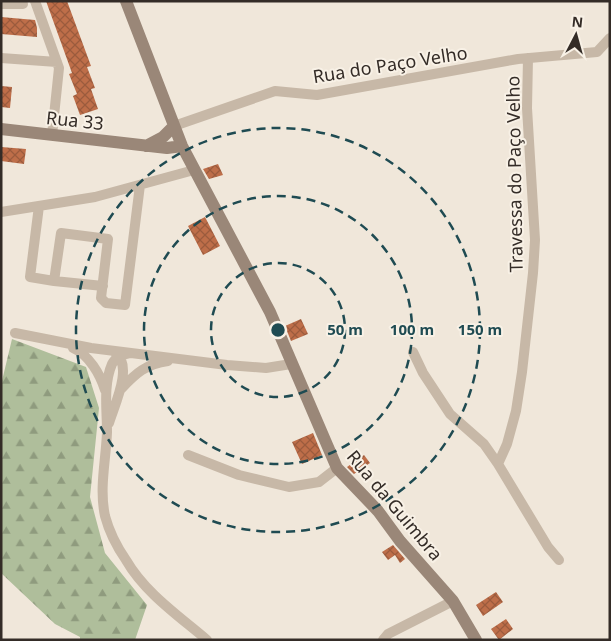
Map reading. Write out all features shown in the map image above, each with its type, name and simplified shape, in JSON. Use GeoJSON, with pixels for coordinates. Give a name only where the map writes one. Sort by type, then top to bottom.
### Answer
{"type":"FeatureCollection","features":[{"type":"Feature","properties":{"kind":"street"},"geometry":{"type":"LineString","coordinates":[[35,1],[59,68],[52,135]]}},
{"type":"Feature","properties":{"kind":"street","name":"Rua da Guimbra"},"geometry":{"type":"LineString","coordinates":[[126,1],[182,146],[270,312],[337,468],[378,511],[400,541],[453,601],[476,640]]}},
{"type":"Feature","properties":{"kind":"street"},"geometry":{"type":"LineString","coordinates":[[1,4],[23,4]]}},
{"type":"Feature","properties":{"kind":"street","name":"Rua do Paço Velho"},"geometry":{"type":"LineString","coordinates":[[174,126],[275,90],[317,95],[528,58],[598,52],[610,38]]}},
{"type":"Feature","properties":{"kind":"street"},"geometry":{"type":"LineString","coordinates":[[1,58],[58,62]]}},
{"type":"Feature","properties":{"kind":"street","name":"Travessa do Paço Velho"},"geometry":{"type":"LineString","coordinates":[[498,464],[507,444],[516,411],[533,273],[535,240],[528,108],[528,58]]}},
{"type":"Feature","properties":{"kind":"street"},"geometry":{"type":"LineString","coordinates":[[146,146],[164,137],[174,126]]}},
{"type":"Feature","properties":{"kind":"street","name":"Rua 33"},"geometry":{"type":"LineString","coordinates":[[1,129],[167,148],[182,146]]}},
{"type":"Feature","properties":{"kind":"street"},"geometry":{"type":"LineString","coordinates":[[1,212],[95,196],[194,170]]}},
{"type":"Feature","properties":{"kind":"street"},"geometry":{"type":"LineString","coordinates":[[54,281],[60,233],[108,239],[101,298],[106,303],[125,305],[140,185]]}},
{"type":"Feature","properties":{"kind":"street"},"geometry":{"type":"LineString","coordinates":[[39,206],[30,278],[103,286]]}},
{"type":"Feature","properties":{"kind":"street"},"geometry":{"type":"LineString","coordinates":[[15,333],[115,353],[130,352],[266,368],[291,364]]}},
{"type":"Feature","properties":{"kind":"street"},"geometry":{"type":"LineString","coordinates":[[59,343],[81,351],[100,376],[106,401]]}},
{"type":"Feature","properties":{"kind":"street"},"geometry":{"type":"LineString","coordinates":[[413,352],[423,373],[450,414],[484,444],[548,547],[559,560]]}},
{"type":"Feature","properties":{"kind":"street"},"geometry":{"type":"LineString","coordinates":[[107,431],[121,389],[124,368],[122,358],[115,353]]}},
{"type":"Feature","properties":{"kind":"street"},"geometry":{"type":"LineString","coordinates":[[115,353],[108,379],[105,416],[107,431],[102,491],[105,515],[112,535],[127,562],[153,594],[207,640]]}},
{"type":"Feature","properties":{"kind":"street"},"geometry":{"type":"LineString","coordinates":[[121,389],[137,372],[157,362],[182,359]]}},
{"type":"Feature","properties":{"kind":"street"},"geometry":{"type":"LineString","coordinates":[[188,455],[238,475],[288,487],[319,482],[337,468]]}},
{"type":"Feature","properties":{"kind":"street"},"geometry":{"type":"LineString","coordinates":[[383,640],[388,634],[453,601]]}},
{"type":"Feature","properties":{"kind":"green space"},"geometry":{"type":"Polygon","coordinates":[[[12,339],[86,367],[99,408],[90,497],[105,553],[147,605],[135,640],[80,640],[80,637],[55,624],[1,573],[1,385],[12,339]]]}},
{"type":"Feature","properties":{"kind":"building"},"geometry":{"type":"Polygon","coordinates":[[[46,1],[67,1],[91,66],[87,67],[95,88],[91,89],[98,109],[80,115],[73,96],[77,94],[69,74],[72,73],[46,1]]]}},
{"type":"Feature","properties":{"kind":"building"},"geometry":{"type":"Polygon","coordinates":[[[1,17],[35,20],[37,37],[1,34],[1,17]]]}},
{"type":"Feature","properties":{"kind":"building"},"geometry":{"type":"Polygon","coordinates":[[[1,86],[12,87],[10,108],[1,107],[1,86]]]}},
{"type":"Feature","properties":{"kind":"building"},"geometry":{"type":"Polygon","coordinates":[[[1,147],[26,149],[24,164],[1,161],[1,147]]]}},
{"type":"Feature","properties":{"kind":"building"},"geometry":{"type":"Polygon","coordinates":[[[218,164],[223,175],[209,179],[203,169],[218,164]]]}},
{"type":"Feature","properties":{"kind":"building"},"geometry":{"type":"Polygon","coordinates":[[[205,217],[220,246],[203,255],[188,226],[205,217]]]}},
{"type":"Feature","properties":{"kind":"building"},"geometry":{"type":"Polygon","coordinates":[[[301,319],[308,334],[291,341],[285,326],[301,319]]]}},
{"type":"Feature","properties":{"kind":"building"},"geometry":{"type":"Polygon","coordinates":[[[313,433],[322,455],[302,464],[292,442],[313,433]]]}},
{"type":"Feature","properties":{"kind":"building"},"geometry":{"type":"Polygon","coordinates":[[[364,455],[370,463],[354,474],[347,467],[364,455]]]}},
{"type":"Feature","properties":{"kind":"building"},"geometry":{"type":"Polygon","coordinates":[[[393,545],[405,559],[400,563],[395,555],[388,560],[382,552],[393,545]]]}},
{"type":"Feature","properties":{"kind":"building"},"geometry":{"type":"Polygon","coordinates":[[[496,592],[503,602],[483,616],[476,605],[496,592]]]}},
{"type":"Feature","properties":{"kind":"building"},"geometry":{"type":"Polygon","coordinates":[[[506,619],[513,629],[499,640],[491,629],[506,619]]]}}]}
